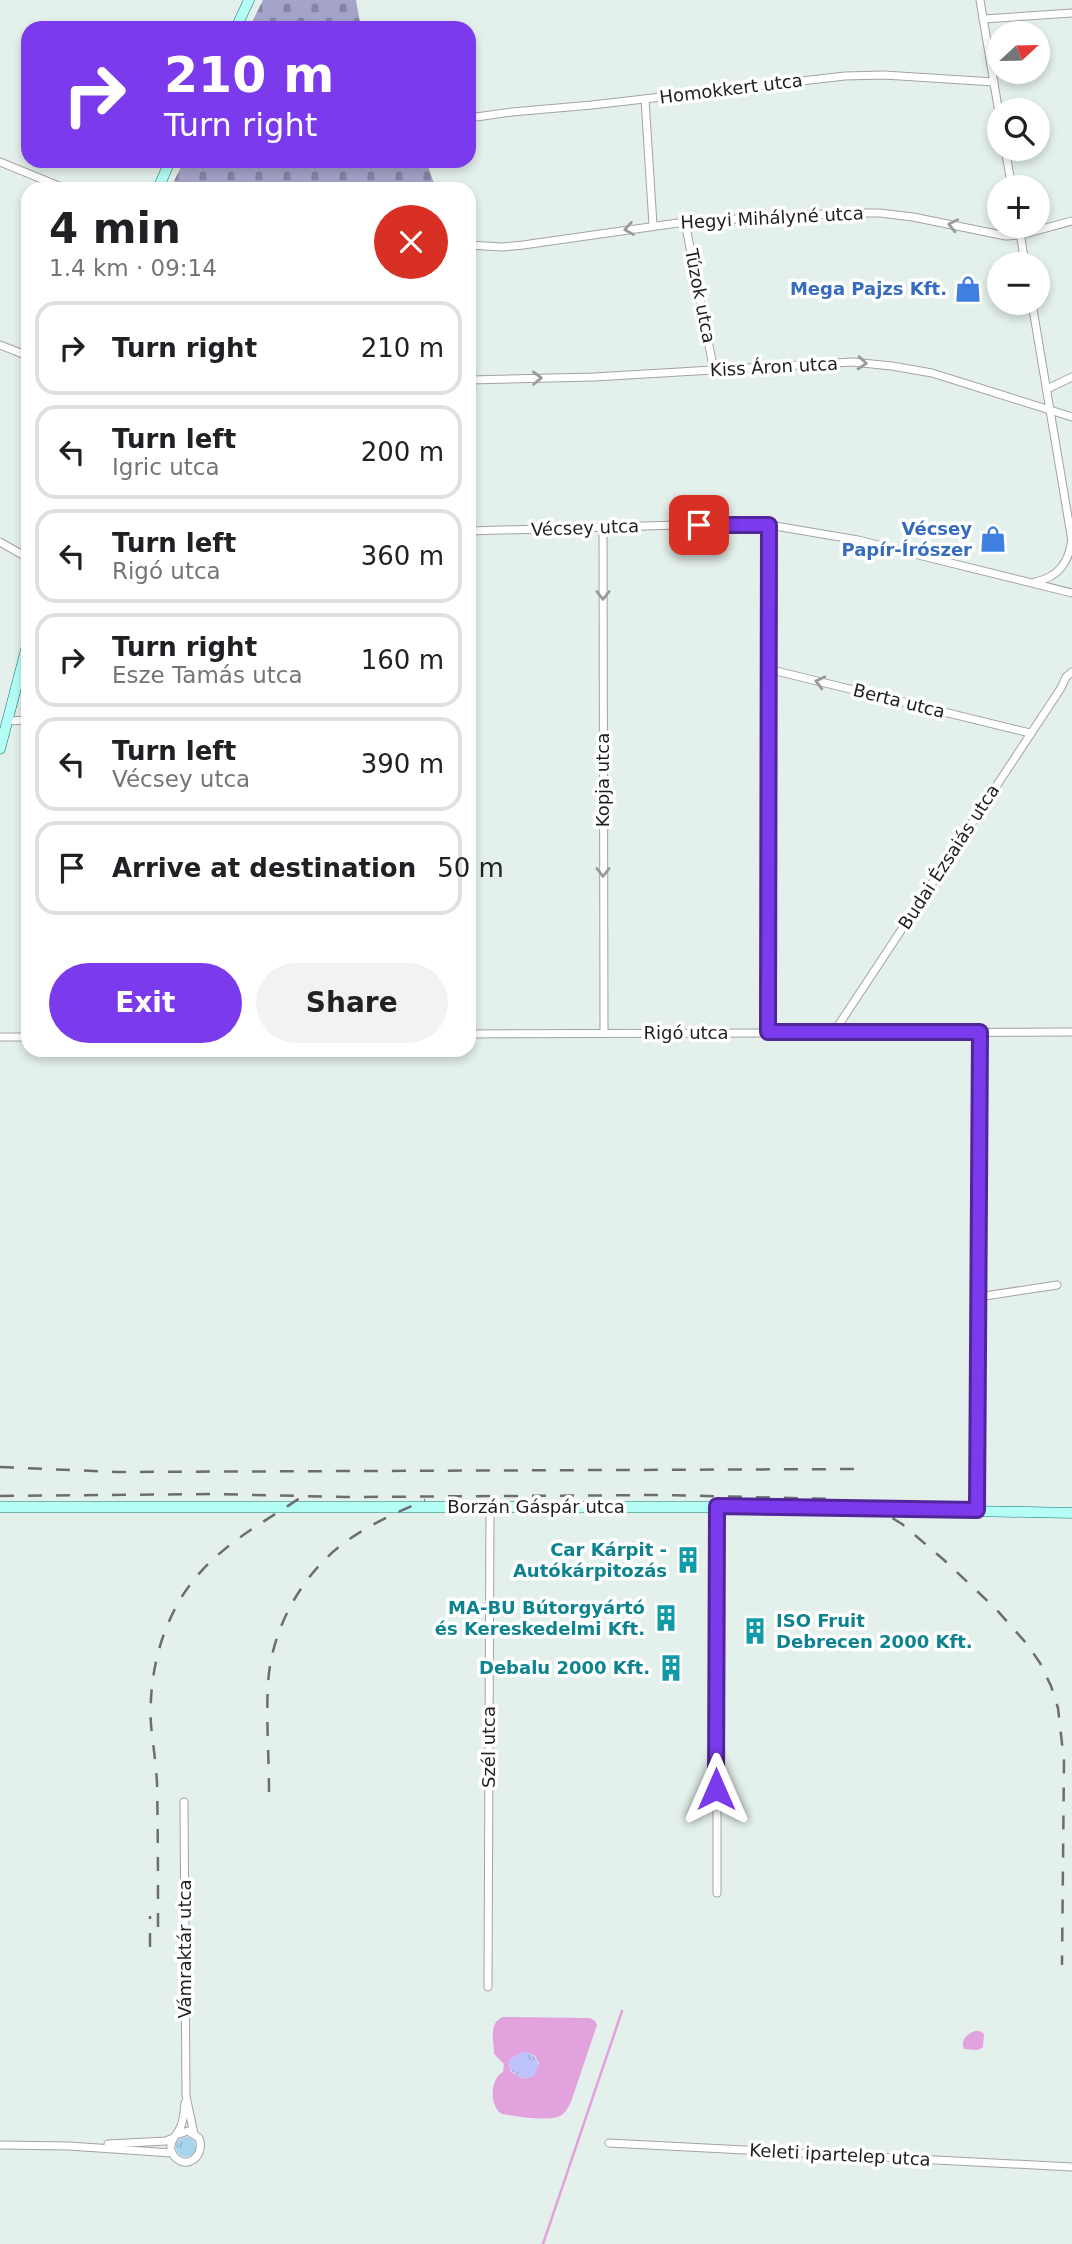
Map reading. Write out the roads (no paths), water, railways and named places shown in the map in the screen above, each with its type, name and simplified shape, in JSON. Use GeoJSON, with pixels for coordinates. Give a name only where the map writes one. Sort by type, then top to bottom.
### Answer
{"type":"FeatureCollection","features":[{"type":"Feature","properties":{"kind":"street"},"geometry":{"type":"LineString","coordinates":[[239,21],[249,0]]}},
{"type":"Feature","properties":{"kind":"street"},"geometry":{"type":"LineString","coordinates":[[980,0],[987,42]]}},
{"type":"Feature","properties":{"kind":"street"},"geometry":{"type":"LineString","coordinates":[[983,19],[1072,13]]}},
{"type":"Feature","properties":{"kind":"street","name":"Homokkert utca"},"geometry":{"type":"LineString","coordinates":[[476,117],[865,75],[987,82]]}},
{"type":"Feature","properties":{"kind":"street"},"geometry":{"type":"LineString","coordinates":[[645,99],[653,225]]}},
{"type":"Feature","properties":{"kind":"street"},"geometry":{"type":"LineString","coordinates":[[0,162],[49,182]]}},
{"type":"Feature","properties":{"kind":"street","name":"Hegyi Mihályné utca"},"geometry":{"type":"LineString","coordinates":[[476,245],[523,245],[685,222],[841,213],[880,213],[943,222],[987,232]]}},
{"type":"Feature","properties":{"kind":"street","name":"Hegyi Mihályné utca"},"geometry":{"type":"LineString","coordinates":[[1050,227],[1072,221]]}},
{"type":"Feature","properties":{"kind":"street","name":"Túzok utca"},"geometry":{"type":"LineString","coordinates":[[685,222],[714,370]]}},
{"type":"Feature","properties":{"kind":"street"},"geometry":{"type":"LineString","coordinates":[[1030,583],[1041,581],[1058,572],[1067,561],[1072,540],[1034,315]]}},
{"type":"Feature","properties":{"kind":"street"},"geometry":{"type":"LineString","coordinates":[[0,345],[21,353]]}},
{"type":"Feature","properties":{"kind":"street","name":"Kiss Áron utca"},"geometry":{"type":"LineString","coordinates":[[476,380],[852,362],[932,373],[1072,417]]}},
{"type":"Feature","properties":{"kind":"street"},"geometry":{"type":"LineString","coordinates":[[1047,389],[1072,377]]}},
{"type":"Feature","properties":{"kind":"street","name":"Vécsey utca"},"geometry":{"type":"LineString","coordinates":[[476,531],[747,523],[769,525],[858,540],[1072,593]]}},
{"type":"Feature","properties":{"kind":"street"},"geometry":{"type":"LineString","coordinates":[[768,1032],[769,525]]}},
{"type":"Feature","properties":{"kind":"street","name":"Kopja utca"},"geometry":{"type":"LineString","coordinates":[[603,527],[604,1033]]}},
{"type":"Feature","properties":{"kind":"street"},"geometry":{"type":"LineString","coordinates":[[0,542],[21,554]]}},
{"type":"Feature","properties":{"kind":"street"},"geometry":{"type":"LineString","coordinates":[[0,749],[21,668]]}},
{"type":"Feature","properties":{"kind":"street","name":"Berta utca"},"geometry":{"type":"LineString","coordinates":[[768,669],[1030,733]]}},
{"type":"Feature","properties":{"kind":"street","name":"Budai Ézsaiás utca"},"geometry":{"type":"LineString","coordinates":[[834,1032],[1066,677],[1072,672]]}},
{"type":"Feature","properties":{"kind":"street","name":"Budai Ézsaiás utca"},"geometry":{"type":"LineString","coordinates":[[1064,682],[1072,677]]}},
{"type":"Feature","properties":{"kind":"street"},"geometry":{"type":"LineString","coordinates":[[7,721],[21,720]]}},
{"type":"Feature","properties":{"kind":"street"},"geometry":{"type":"LineString","coordinates":[[977,1510],[980,1032]]}},
{"type":"Feature","properties":{"kind":"street","name":"Rigó utca"},"geometry":{"type":"LineString","coordinates":[[476,1034],[1072,1032]]}},
{"type":"Feature","properties":{"kind":"street"},"geometry":{"type":"LineString","coordinates":[[0,1037],[21,1037]]}},
{"type":"Feature","properties":{"kind":"street"},"geometry":{"type":"LineString","coordinates":[[978,1297],[1057,1285]]}},
{"type":"Feature","properties":{"kind":"street"},"geometry":{"type":"LineString","coordinates":[[717,1506],[717,1893]]}},
{"type":"Feature","properties":{"kind":"street","name":"Borzán Gáspár utca"},"geometry":{"type":"LineString","coordinates":[[0,1507],[717,1506],[1072,1513]]}},
{"type":"Feature","properties":{"kind":"street","name":"Szél utca"},"geometry":{"type":"LineString","coordinates":[[488,1987],[490,1507]]}},
{"type":"Feature","properties":{"kind":"street","name":"Vámraktár utca"},"geometry":{"type":"LineString","coordinates":[[175,2136],[181,2126],[186,2095],[184,1802]]}},
{"type":"Feature","properties":{"kind":"street","name":"Vámraktár utca"},"geometry":{"type":"LineString","coordinates":[[186,2095],[194,2134]]}},
{"type":"Feature","properties":{"kind":"street"},"geometry":{"type":"LineString","coordinates":[[69,2146],[166,2141],[175,2136],[188,2131],[201,2143],[197,2157],[188,2162],[178,2160],[172,2153],[171,2143],[175,2136]]}},
{"type":"Feature","properties":{"kind":"street","name":"Keleti ipartelep utca"},"geometry":{"type":"LineString","coordinates":[[609,2143],[1072,2167]]}},
{"type":"Feature","properties":{"kind":"street"},"geometry":{"type":"LineString","coordinates":[[0,2145],[69,2146],[172,2153]]}},
{"type":"Feature","properties":{"kind":"waterway"},"geometry":{"type":"LineString","coordinates":[[543,2244],[622,2011]]}},
{"type":"Feature","properties":{"kind":"railway"},"geometry":{"type":"LineString","coordinates":[[0,1467],[116,1472],[862,1469]]}},
{"type":"Feature","properties":{"kind":"railway"},"geometry":{"type":"LineString","coordinates":[[0,1496],[663,1495],[832,1499],[882,1512],[902,1524],[995,1608],[1027,1644],[1051,1686],[1058,1708],[1064,1761],[1062,1965]]}},
{"type":"Feature","properties":{"kind":"railway"},"geometry":{"type":"LineString","coordinates":[[158,1927],[157,1783],[151,1705],[160,1646],[175,1609],[197,1576],[221,1552],[247,1532],[303,1496]]}},
{"type":"Feature","properties":{"kind":"railway"},"geometry":{"type":"LineString","coordinates":[[269,1792],[267,1711],[270,1664],[282,1624],[291,1605],[314,1571],[344,1543],[373,1525],[425,1500]]}},
{"type":"Feature","properties":{"kind":"railway"},"geometry":{"type":"LineString","coordinates":[[150,1916],[150,1947]]}},
{"type":"Feature","properties":{"kind":"place","name":"Mega Pajzs Kft."},"geometry":{"type":"Point","coordinates":[968,289]}},
{"type":"Feature","properties":{"kind":"place","name":"Vécsey Papír-Írószer"},"geometry":{"type":"Point","coordinates":[993,539]}},
{"type":"Feature","properties":{"kind":"place","name":"Car Kárpit - Autókárpitozás"},"geometry":{"type":"Point","coordinates":[688,1560]}},
{"type":"Feature","properties":{"kind":"place","name":"MA-BU Bútorgyártó és Kereskedelmi Kft."},"geometry":{"type":"Point","coordinates":[666,1618]}},
{"type":"Feature","properties":{"kind":"place","name":"ISO Fruit Debrecen 2000 Kft."},"geometry":{"type":"Point","coordinates":[755,1631]}},
{"type":"Feature","properties":{"kind":"place","name":"Debalu 2000 Kft."},"geometry":{"type":"Point","coordinates":[671,1668]}}]}
